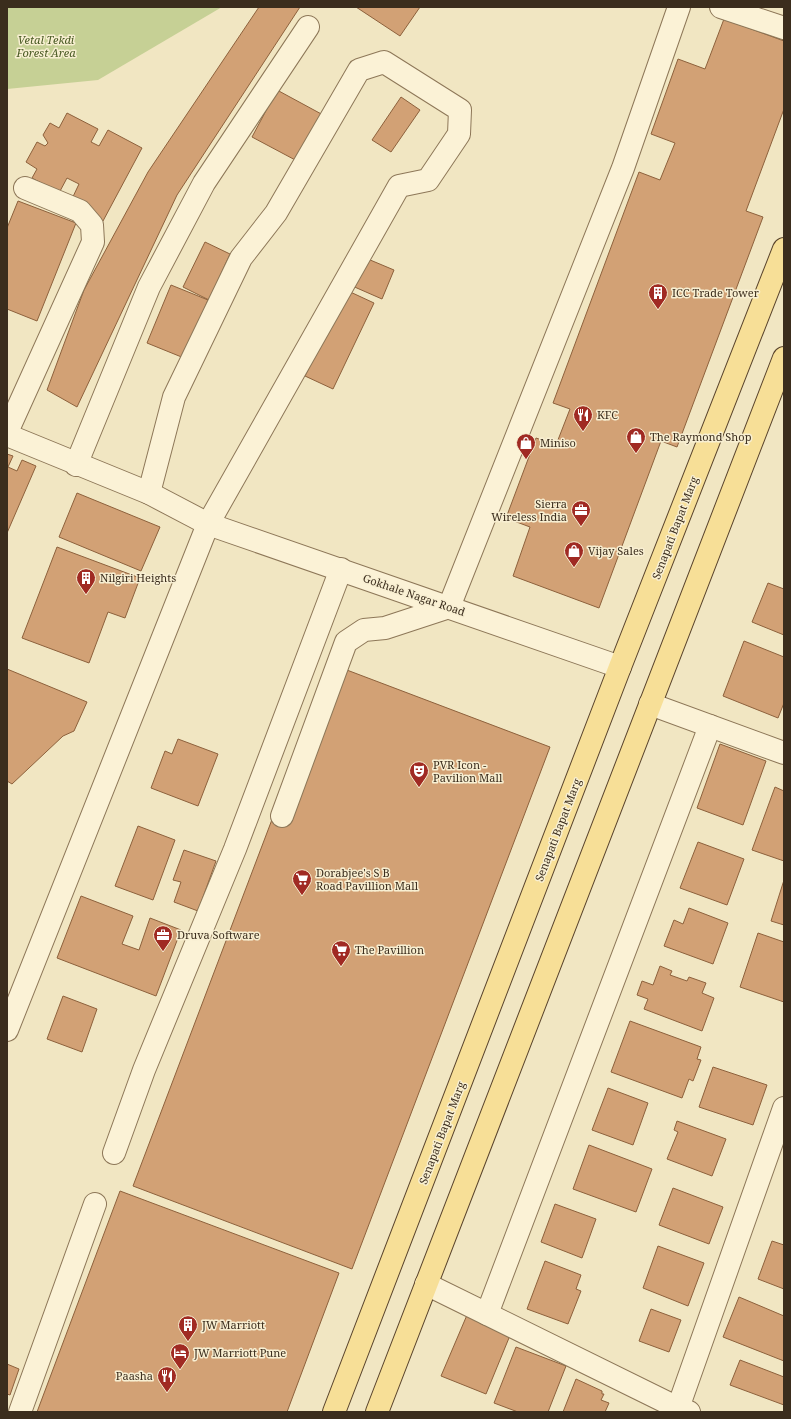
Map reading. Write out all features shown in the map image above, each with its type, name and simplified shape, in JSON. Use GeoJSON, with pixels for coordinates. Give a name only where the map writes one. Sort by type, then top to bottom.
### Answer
{"type":"FeatureCollection","features":[{"type":"Feature","properties":{"kind":"main road","name":"Senapati Bapat Marg"},"geometry":{"type":"LineString","coordinates":[[334,1412],[620,667],[784,249]]}},
{"type":"Feature","properties":{"kind":"main road"},"geometry":{"type":"LineString","coordinates":[[377,1412],[784,358]]}},
{"type":"Feature","properties":{"kind":"street"},"geometry":{"type":"LineString","coordinates":[[282,816],[346,642],[364,630],[385,628],[449,608],[622,168],[679,7]]}},
{"type":"Feature","properties":{"kind":"street"},"geometry":{"type":"LineString","coordinates":[[721,7],[784,28]]}},
{"type":"Feature","properties":{"kind":"street"},"geometry":{"type":"LineString","coordinates":[[76,465],[156,273],[204,183],[308,27]]}},
{"type":"Feature","properties":{"kind":"street"},"geometry":{"type":"LineString","coordinates":[[7,1030],[208,524],[399,186],[428,180],[459,134],[460,110],[384,62],[359,70],[276,213],[241,258],[174,397],[149,493]]}},
{"type":"Feature","properties":{"kind":"street"},"geometry":{"type":"LineString","coordinates":[[7,432],[93,242],[92,225],[80,211],[25,188]]}},
{"type":"Feature","properties":{"kind":"street","name":"Gokhale Nagar Road"},"geometry":{"type":"LineString","coordinates":[[7,435],[76,465],[149,493],[208,524],[620,667]]}},
{"type":"Feature","properties":{"kind":"street"},"geometry":{"type":"LineString","coordinates":[[114,1153],[144,1070],[235,849],[341,569]]}},
{"type":"Feature","properties":{"kind":"street"},"geometry":{"type":"LineString","coordinates":[[650,704],[784,753]]}},
{"type":"Feature","properties":{"kind":"street"},"geometry":{"type":"LineString","coordinates":[[487,1314],[710,726]]}},
{"type":"Feature","properties":{"kind":"street"},"geometry":{"type":"LineString","coordinates":[[426,1284],[683,1410],[784,1108]]}},
{"type":"Feature","properties":{"kind":"street"},"geometry":{"type":"LineString","coordinates":[[20,1412],[95,1204]]}},
{"type":"Feature","properties":{"kind":"green space","name":"Vetal Tekdi Forest Area"},"geometry":{"type":"Polygon","coordinates":[[[7,7],[222,7],[98,80],[7,89],[7,7]]]}},
{"type":"Feature","properties":{"kind":"building"},"geometry":{"type":"Polygon","coordinates":[[[259,7],[300,7],[177,195],[77,407],[47,390],[84,290],[148,172],[259,7]]]}},
{"type":"Feature","properties":{"kind":"building"},"geometry":{"type":"Polygon","coordinates":[[[356,7],[420,7],[400,36],[356,7]]]}},
{"type":"Feature","properties":{"kind":"building","name":"ICC Trade Tower"},"geometry":{"type":"Polygon","coordinates":[[[724,19],[784,41],[784,109],[746,211],[763,217],[677,447],[661,441],[599,608],[513,576],[530,527],[506,518],[536,438],[556,445],[570,409],[553,403],[639,172],[660,180],[675,143],[651,134],[678,59],[705,69],[724,19]]]}},
{"type":"Feature","properties":{"kind":"building"},"geometry":{"type":"Polygon","coordinates":[[[277,90],[325,116],[299,162],[252,137],[277,90]]]}},
{"type":"Feature","properties":{"kind":"building"},"geometry":{"type":"Polygon","coordinates":[[[401,97],[420,110],[391,152],[372,140],[401,97]]]}},
{"type":"Feature","properties":{"kind":"building"},"geometry":{"type":"Polygon","coordinates":[[[67,113],[98,129],[91,142],[99,146],[108,130],[142,148],[103,221],[70,203],[79,184],[67,178],[59,193],[32,178],[37,169],[26,162],[37,142],[45,146],[48,143],[43,135],[50,123],[59,128],[67,113]]]}},
{"type":"Feature","properties":{"kind":"building"},"geometry":{"type":"Polygon","coordinates":[[[18,201],[76,223],[37,321],[7,309],[7,228],[18,201]]]}},
{"type":"Feature","properties":{"kind":"building"},"geometry":{"type":"Polygon","coordinates":[[[205,242],[230,254],[209,300],[183,287],[205,242]]]}},
{"type":"Feature","properties":{"kind":"building"},"geometry":{"type":"Polygon","coordinates":[[[363,257],[394,270],[382,299],[350,285],[363,257]]]}},
{"type":"Feature","properties":{"kind":"building"},"geometry":{"type":"Polygon","coordinates":[[[171,285],[208,300],[184,358],[147,343],[171,285]]]}},
{"type":"Feature","properties":{"kind":"building"},"geometry":{"type":"Polygon","coordinates":[[[346,290],[374,303],[333,389],[305,376],[346,290]]]}},
{"type":"Feature","properties":{"kind":"building"},"geometry":{"type":"Polygon","coordinates":[[[7,454],[13,456],[8,467],[17,471],[22,460],[36,466],[7,533],[7,454]]]}},
{"type":"Feature","properties":{"kind":"building"},"geometry":{"type":"Polygon","coordinates":[[[77,493],[160,527],[141,571],[59,537],[77,493]]]}},
{"type":"Feature","properties":{"kind":"building","name":"Nilgiri Heights"},"geometry":{"type":"Polygon","coordinates":[[[57,547],[140,578],[125,618],[108,612],[89,663],[22,638],[57,547]]]}},
{"type":"Feature","properties":{"kind":"building"},"geometry":{"type":"Polygon","coordinates":[[[768,583],[784,589],[784,635],[752,622],[768,583]]]}},
{"type":"Feature","properties":{"kind":"building"},"geometry":{"type":"Polygon","coordinates":[[[744,641],[784,657],[784,703],[778,718],[723,696],[744,641]]]}},
{"type":"Feature","properties":{"kind":"building","name":"The Pavillion"},"geometry":{"type":"Polygon","coordinates":[[[331,664],[550,747],[352,1269],[133,1186],[331,664]]]}},
{"type":"Feature","properties":{"kind":"building"},"geometry":{"type":"Polygon","coordinates":[[[7,669],[87,702],[74,731],[63,736],[12,784],[7,781],[7,669]]]}},
{"type":"Feature","properties":{"kind":"building"},"geometry":{"type":"Polygon","coordinates":[[[178,739],[218,754],[198,806],[151,788],[165,751],[172,754],[178,739]]]}},
{"type":"Feature","properties":{"kind":"building"},"geometry":{"type":"Polygon","coordinates":[[[720,744],[766,761],[743,825],[697,808],[720,744]]]}},
{"type":"Feature","properties":{"kind":"building"},"geometry":{"type":"Polygon","coordinates":[[[775,787],[784,791],[784,861],[752,850],[775,787]]]}},
{"type":"Feature","properties":{"kind":"building"},"geometry":{"type":"Polygon","coordinates":[[[138,826],[175,840],[153,900],[115,886],[138,826]]]}},
{"type":"Feature","properties":{"kind":"building"},"geometry":{"type":"Polygon","coordinates":[[[698,842],[744,859],[727,905],[680,888],[698,842]]]}},
{"type":"Feature","properties":{"kind":"building"},"geometry":{"type":"Polygon","coordinates":[[[184,850],[216,861],[198,911],[174,902],[181,882],[173,880],[184,850]]]}},
{"type":"Feature","properties":{"kind":"building"},"geometry":{"type":"Polygon","coordinates":[[[784,880],[784,925],[771,921],[784,880]]]}},
{"type":"Feature","properties":{"kind":"building"},"geometry":{"type":"Polygon","coordinates":[[[81,896],[133,916],[122,944],[139,950],[150,918],[181,930],[156,996],[57,958],[81,896]]]}},
{"type":"Feature","properties":{"kind":"building"},"geometry":{"type":"Polygon","coordinates":[[[689,908],[728,923],[713,964],[664,946],[674,920],[683,924],[689,908]]]}},
{"type":"Feature","properties":{"kind":"building"},"geometry":{"type":"Polygon","coordinates":[[[758,933],[784,942],[784,1002],[740,987],[758,933]]]}},
{"type":"Feature","properties":{"kind":"building"},"geometry":{"type":"Polygon","coordinates":[[[660,966],[672,971],[670,975],[687,981],[689,977],[706,983],[702,993],[714,998],[702,1031],[644,1009],[648,999],[637,995],[642,981],[653,985],[660,966]]]}},
{"type":"Feature","properties":{"kind":"building"},"geometry":{"type":"Polygon","coordinates":[[[63,996],[97,1009],[82,1052],[47,1039],[63,996]]]}},
{"type":"Feature","properties":{"kind":"building"},"geometry":{"type":"Polygon","coordinates":[[[630,1021],[701,1047],[697,1059],[701,1060],[693,1081],[689,1079],[682,1098],[611,1072],[630,1021]]]}},
{"type":"Feature","properties":{"kind":"building"},"geometry":{"type":"Polygon","coordinates":[[[713,1067],[767,1085],[753,1125],[699,1107],[713,1067]]]}},
{"type":"Feature","properties":{"kind":"building"},"geometry":{"type":"Polygon","coordinates":[[[608,1088],[648,1103],[633,1145],[592,1130],[608,1088]]]}},
{"type":"Feature","properties":{"kind":"building"},"geometry":{"type":"Polygon","coordinates":[[[677,1121],[726,1139],[712,1176],[667,1159],[678,1132],[674,1130],[677,1121]]]}},
{"type":"Feature","properties":{"kind":"building"},"geometry":{"type":"Polygon","coordinates":[[[589,1145],[652,1169],[636,1212],[573,1189],[589,1145]]]}},
{"type":"Feature","properties":{"kind":"building"},"geometry":{"type":"Polygon","coordinates":[[[673,1188],[723,1207],[709,1244],[659,1225],[673,1188]]]}},
{"type":"Feature","properties":{"kind":"building","name":"JW Marriott"},"geometry":{"type":"Polygon","coordinates":[[[120,1191],[339,1273],[287,1412],[37,1412],[120,1191]]]}},
{"type":"Feature","properties":{"kind":"building"},"geometry":{"type":"Polygon","coordinates":[[[555,1204],[596,1219],[582,1258],[541,1242],[555,1204]]]}},
{"type":"Feature","properties":{"kind":"building"},"geometry":{"type":"Polygon","coordinates":[[[772,1241],[784,1245],[784,1289],[758,1279],[772,1241]]]}},
{"type":"Feature","properties":{"kind":"building"},"geometry":{"type":"Polygon","coordinates":[[[658,1246],[704,1263],[688,1306],[643,1288],[658,1246]]]}},
{"type":"Feature","properties":{"kind":"building"},"geometry":{"type":"Polygon","coordinates":[[[545,1261],[581,1275],[576,1289],[581,1291],[568,1324],[527,1309],[545,1261]]]}},
{"type":"Feature","properties":{"kind":"building"},"geometry":{"type":"Polygon","coordinates":[[[739,1297],[784,1316],[784,1361],[723,1337],[739,1297]]]}},
{"type":"Feature","properties":{"kind":"building"},"geometry":{"type":"Polygon","coordinates":[[[651,1309],[681,1320],[669,1352],[639,1341],[651,1309]]]}},
{"type":"Feature","properties":{"kind":"building"},"geometry":{"type":"Polygon","coordinates":[[[467,1315],[511,1333],[486,1394],[441,1376],[467,1315]]]}},
{"type":"Feature","properties":{"kind":"building"},"geometry":{"type":"Polygon","coordinates":[[[516,1347],[566,1366],[548,1412],[518,1412],[494,1403],[516,1347]]]}},
{"type":"Feature","properties":{"kind":"building"},"geometry":{"type":"Polygon","coordinates":[[[740,1360],[784,1377],[784,1405],[730,1385],[740,1360]]]}},
{"type":"Feature","properties":{"kind":"building"},"geometry":{"type":"Polygon","coordinates":[[[7,1364],[19,1369],[10,1395],[7,1394],[7,1364]]]}},
{"type":"Feature","properties":{"kind":"building"},"geometry":{"type":"Polygon","coordinates":[[[576,1379],[602,1391],[602,1394],[604,1394],[601,1400],[609,1403],[605,1412],[563,1412],[576,1379]]]}},
{"type":"Feature","properties":{"kind":"place","name":"ICC Trade Tower"},"geometry":{"type":"Point","coordinates":[658,310]}},
{"type":"Feature","properties":{"kind":"place","name":"KFC"},"geometry":{"type":"Point","coordinates":[583,432]}},
{"type":"Feature","properties":{"kind":"place","name":"The Raymond Shop"},"geometry":{"type":"Point","coordinates":[636,454]}},
{"type":"Feature","properties":{"kind":"place","name":"Miniso"},"geometry":{"type":"Point","coordinates":[526,460]}},
{"type":"Feature","properties":{"kind":"place","name":"Sierra Wireless India"},"geometry":{"type":"Point","coordinates":[581,527]}},
{"type":"Feature","properties":{"kind":"place","name":"Vijay Sales"},"geometry":{"type":"Point","coordinates":[574,568]}},
{"type":"Feature","properties":{"kind":"place","name":"Nilgiri Heights"},"geometry":{"type":"Point","coordinates":[86,595]}},
{"type":"Feature","properties":{"kind":"place","name":"PVR Icon - Pavilion Mall"},"geometry":{"type":"Point","coordinates":[419,788]}},
{"type":"Feature","properties":{"kind":"place","name":"Dorabjee's S B Road Pavillion Mall"},"geometry":{"type":"Point","coordinates":[302,896]}},
{"type":"Feature","properties":{"kind":"place","name":"Druva Software"},"geometry":{"type":"Point","coordinates":[163,952]}},
{"type":"Feature","properties":{"kind":"place","name":"The Pavillion"},"geometry":{"type":"Point","coordinates":[341,967]}},
{"type":"Feature","properties":{"kind":"place","name":"JW Marriott"},"geometry":{"type":"Point","coordinates":[188,1342]}},
{"type":"Feature","properties":{"kind":"place","name":"JW Marriott Pune"},"geometry":{"type":"Point","coordinates":[180,1370]}},
{"type":"Feature","properties":{"kind":"place","name":"Paasha"},"geometry":{"type":"Point","coordinates":[167,1393]}}]}
